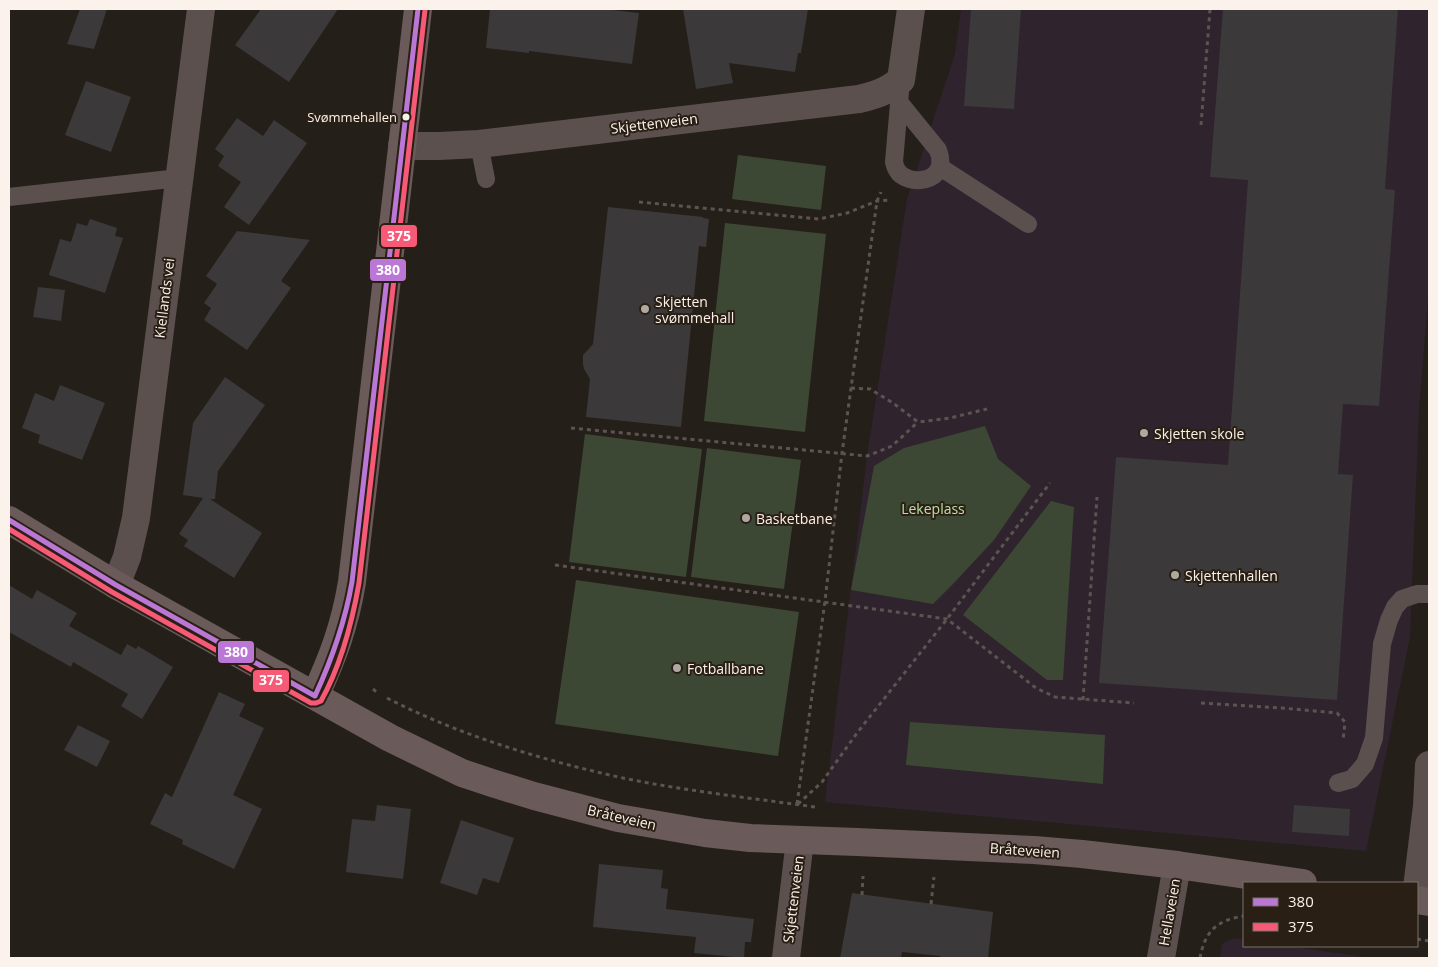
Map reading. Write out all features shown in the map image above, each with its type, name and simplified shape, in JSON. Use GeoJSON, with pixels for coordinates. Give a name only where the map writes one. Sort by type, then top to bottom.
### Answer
{"type":"FeatureCollection","features":[{"type":"Feature","properties":{"kind":"main road"},"geometry":{"type":"LineString","coordinates":[[315,696],[339,638],[347,611],[352,582],[418,9]]}},
{"type":"Feature","properties":{"kind":"main road","name":"Bråteveien"},"geometry":{"type":"LineString","coordinates":[[9,520],[116,585],[413,750],[462,773],[579,808],[662,827],[750,838],[1025,849],[1177,865],[1296,882]]}},
{"type":"Feature","properties":{"kind":"street","name":"Kiellands vei"},"geometry":{"type":"LineString","coordinates":[[116,585],[127,557],[136,518],[201,9]]}},
{"type":"Feature","properties":{"kind":"street"},"geometry":{"type":"LineString","coordinates":[[900,91],[911,9]]}},
{"type":"Feature","properties":{"kind":"street","name":"Skjettenveien"},"geometry":{"type":"LineString","coordinates":[[402,146],[479,144],[859,99],[877,95],[888,90],[900,91]]}},
{"type":"Feature","properties":{"kind":"street"},"geometry":{"type":"LineString","coordinates":[[1418,882],[1426,815],[1429,765]]}},
{"type":"Feature","properties":{"kind":"street","name":"Skjettenveien"},"geometry":{"type":"LineString","coordinates":[[786,958],[800,840]]}},
{"type":"Feature","properties":{"kind":"street","name":"Hellaveien"},"geometry":{"type":"LineString","coordinates":[[1161,958],[1177,865]]}},
{"type":"Feature","properties":{"kind":"lane"},"geometry":{"type":"LineString","coordinates":[[900,91],[938,150],[941,159],[940,167],[930,178],[922,180],[910,179],[897,171],[894,162],[900,91]]}},
{"type":"Feature","properties":{"kind":"lane"},"geometry":{"type":"LineString","coordinates":[[479,144],[486,179]]}},
{"type":"Feature","properties":{"kind":"lane"},"geometry":{"type":"LineString","coordinates":[[940,167],[1028,224]]}},
{"type":"Feature","properties":{"kind":"lane"},"geometry":{"type":"LineString","coordinates":[[9,197],[179,178]]}},
{"type":"Feature","properties":{"kind":"lane"},"geometry":{"type":"LineString","coordinates":[[1338,783],[1352,779],[1365,764],[1374,738],[1382,644],[1395,607],[1402,599],[1418,594],[1429,594]]}},
{"type":"Feature","properties":{"kind":"path"},"geometry":{"type":"LineString","coordinates":[[1201,125],[1210,9]]}},
{"type":"Feature","properties":{"kind":"path"},"geometry":{"type":"LineString","coordinates":[[797,804],[825,601],[842,453],[877,201],[894,162]]}},
{"type":"Feature","properties":{"kind":"path"},"geometry":{"type":"LineString","coordinates":[[639,202],[819,218],[847,213],[877,201],[897,200]]}},
{"type":"Feature","properties":{"kind":"path"},"geometry":{"type":"LineString","coordinates":[[851,388],[870,389],[918,422]]}},
{"type":"Feature","properties":{"kind":"path"},"geometry":{"type":"LineString","coordinates":[[571,428],[867,456],[892,446],[918,422],[950,418],[987,409]]}},
{"type":"Feature","properties":{"kind":"path"},"geometry":{"type":"LineString","coordinates":[[797,804],[822,782],[857,732],[1050,483]]}},
{"type":"Feature","properties":{"kind":"path"},"geometry":{"type":"LineString","coordinates":[[1083,700],[1097,497]]}},
{"type":"Feature","properties":{"kind":"path"},"geometry":{"type":"LineString","coordinates":[[555,566],[947,618],[1036,688],[1055,697],[1134,703]]}},
{"type":"Feature","properties":{"kind":"path"},"geometry":{"type":"LineString","coordinates":[[372,689],[391,700],[445,724],[506,747],[548,760],[672,787],[816,807]]}},
{"type":"Feature","properties":{"kind":"path"},"geometry":{"type":"LineString","coordinates":[[1201,704],[1337,713],[1345,722],[1338,783]]}},
{"type":"Feature","properties":{"kind":"path"},"geometry":{"type":"LineString","coordinates":[[862,894],[863,876]]}},
{"type":"Feature","properties":{"kind":"path"},"geometry":{"type":"LineString","coordinates":[[931,904],[934,879]]}},
{"type":"Feature","properties":{"kind":"path"},"geometry":{"type":"LineString","coordinates":[[1200,958],[1202,944],[1216,926],[1225,920],[1243,916]]}},
{"type":"Feature","properties":{"kind":"shaded area","name":"Skjetten skole"},"geometry":{"type":"Polygon","coordinates":[[[961,9],[1429,9],[1429,287],[1419,410],[1410,637],[1366,851],[825,802],[867,456],[907,199],[955,54],[961,9]]]}},
{"type":"Feature","properties":{"kind":"shaded area"},"geometry":{"type":"Polygon","coordinates":[[[1237,938],[1243,940],[1243,947],[1294,947],[1373,958],[1220,958],[1222,944],[1237,938]]]}},
{"type":"Feature","properties":{"kind":"green space"},"geometry":{"type":"Polygon","coordinates":[[[738,155],[826,166],[821,210],[732,199],[738,155]]]}},
{"type":"Feature","properties":{"kind":"green space"},"geometry":{"type":"Polygon","coordinates":[[[725,223],[826,234],[805,432],[704,421],[725,223]]]}},
{"type":"Feature","properties":{"kind":"green space","name":"Lekeplass"},"geometry":{"type":"Polygon","coordinates":[[[985,426],[998,459],[1031,486],[994,540],[933,604],[851,590],[874,466],[904,448],[985,426]]]}},
{"type":"Feature","properties":{"kind":"green space"},"geometry":{"type":"Polygon","coordinates":[[[585,434],[702,449],[686,577],[569,562],[585,434]]]}},
{"type":"Feature","properties":{"kind":"green space","name":"Basketbane"},"geometry":{"type":"Polygon","coordinates":[[[707,448],[801,460],[784,589],[691,577],[707,448]]]}},
{"type":"Feature","properties":{"kind":"green space"},"geometry":{"type":"Polygon","coordinates":[[[1051,501],[1074,507],[1063,680],[1047,680],[963,615],[1051,501]]]}},
{"type":"Feature","properties":{"kind":"green space","name":"Fotballbane"},"geometry":{"type":"Polygon","coordinates":[[[576,580],[799,612],[778,756],[555,724],[576,580]]]}},
{"type":"Feature","properties":{"kind":"green space"},"geometry":{"type":"Polygon","coordinates":[[[910,722],[1105,735],[1103,784],[906,765],[910,722]]]}},
{"type":"Feature","properties":{"kind":"building"},"geometry":{"type":"Polygon","coordinates":[[[80,9],[107,9],[94,49],[67,44],[80,9]]]}},
{"type":"Feature","properties":{"kind":"building"},"geometry":{"type":"Polygon","coordinates":[[[261,9],[338,9],[289,82],[235,45],[261,9]]]}},
{"type":"Feature","properties":{"kind":"building"},"geometry":{"type":"Polygon","coordinates":[[[490,9],[604,9],[639,13],[632,64],[529,51],[529,53],[486,48],[490,9]]]}},
{"type":"Feature","properties":{"kind":"building"},"geometry":{"type":"Polygon","coordinates":[[[683,9],[808,9],[801,53],[798,53],[795,72],[729,63],[733,83],[696,89],[683,9]]]}},
{"type":"Feature","properties":{"kind":"building"},"geometry":{"type":"Polygon","coordinates":[[[971,9],[1021,9],[1014,109],[964,106],[971,9]]]}},
{"type":"Feature","properties":{"kind":"building"},"geometry":{"type":"Polygon","coordinates":[[[1223,9],[1398,9],[1385,189],[1395,190],[1379,406],[1343,404],[1338,474],[1353,475],[1337,700],[1099,683],[1116,457],[1228,465],[1248,180],[1210,177],[1223,9]]]}},
{"type":"Feature","properties":{"kind":"building"},"geometry":{"type":"Polygon","coordinates":[[[86,81],[131,97],[111,152],[65,135],[86,81]]]}},
{"type":"Feature","properties":{"kind":"building"},"geometry":{"type":"Polygon","coordinates":[[[237,118],[263,136],[274,120],[307,143],[249,225],[224,207],[241,182],[218,166],[224,156],[215,149],[237,118]]]}},
{"type":"Feature","properties":{"kind":"building","name":"Skjetten svømmehall"},"geometry":{"type":"Polygon","coordinates":[[[608,207],[709,219],[706,247],[699,246],[681,427],[586,417],[590,379],[584,369],[583,355],[593,344],[608,207]]]}},
{"type":"Feature","properties":{"kind":"building"},"geometry":{"type":"Polygon","coordinates":[[[90,219],[117,228],[115,236],[123,238],[105,293],[49,275],[60,239],[71,242],[77,223],[87,226],[90,219]]]}},
{"type":"Feature","properties":{"kind":"building"},"geometry":{"type":"Polygon","coordinates":[[[237,231],[310,240],[281,281],[291,288],[247,350],[204,320],[211,308],[204,303],[217,284],[206,276],[237,231]]]}},
{"type":"Feature","properties":{"kind":"building"},"geometry":{"type":"Polygon","coordinates":[[[38,287],[65,290],[61,321],[33,317],[38,287]]]}},
{"type":"Feature","properties":{"kind":"building"},"geometry":{"type":"Polygon","coordinates":[[[225,377],[265,405],[218,471],[215,499],[210,499],[262,533],[234,578],[184,546],[188,540],[179,534],[203,498],[183,495],[193,423],[225,377]]]}},
{"type":"Feature","properties":{"kind":"building"},"geometry":{"type":"Polygon","coordinates":[[[60,385],[105,403],[82,460],[38,443],[40,435],[22,428],[35,393],[54,401],[60,385]]]}},
{"type":"Feature","properties":{"kind":"building"},"geometry":{"type":"Polygon","coordinates":[[[9,585],[32,599],[37,590],[77,613],[69,626],[121,655],[127,644],[136,649],[138,646],[173,667],[142,719],[121,706],[128,694],[73,662],[71,667],[9,632],[9,585]]]}},
{"type":"Feature","properties":{"kind":"building"},"geometry":{"type":"Polygon","coordinates":[[[219,692],[245,704],[239,716],[264,728],[233,795],[262,809],[234,869],[182,844],[183,840],[150,824],[165,793],[172,797],[219,692]]]}},
{"type":"Feature","properties":{"kind":"building"},"geometry":{"type":"Polygon","coordinates":[[[78,725],[110,741],[97,767],[64,750],[78,725]]]}},
{"type":"Feature","properties":{"kind":"building"},"geometry":{"type":"Polygon","coordinates":[[[377,805],[411,809],[403,879],[346,872],[352,819],[375,821],[377,805]]]}},
{"type":"Feature","properties":{"kind":"building"},"geometry":{"type":"Polygon","coordinates":[[[1294,805],[1350,809],[1349,836],[1292,832],[1294,805]]]}},
{"type":"Feature","properties":{"kind":"building"},"geometry":{"type":"Polygon","coordinates":[[[461,820],[514,838],[499,883],[483,878],[477,895],[440,883],[461,820]]]}},
{"type":"Feature","properties":{"kind":"building"},"geometry":{"type":"Polygon","coordinates":[[[599,864],[663,870],[661,888],[668,889],[666,909],[754,919],[751,942],[745,942],[744,958],[694,953],[696,937],[593,927],[599,864]]]}},
{"type":"Feature","properties":{"kind":"building"},"geometry":{"type":"Polygon","coordinates":[[[852,893],[993,912],[988,958],[941,958],[940,956],[902,952],[901,958],[840,958],[852,893]]]}},
{"type":"Feature","properties":{"kind":"transit line","name":"380"},"geometry":{"type":"LineString","coordinates":[[9,520],[116,585],[315,696],[337,640],[352,582],[418,9]]}},
{"type":"Feature","properties":{"kind":"transit line","name":"375"},"geometry":{"type":"LineString","coordinates":[[9,529],[112,592],[311,703],[321,701],[345,644],[359,583],[425,10]]}},
{"type":"Feature","properties":{"kind":"place","name":"Svømmehallen"},"geometry":{"type":"Point","coordinates":[406,117]}},
{"type":"Feature","properties":{"kind":"place","name":"Skjetten svømmehall"},"geometry":{"type":"Point","coordinates":[645,309]}},
{"type":"Feature","properties":{"kind":"place","name":"Skjetten skole"},"geometry":{"type":"Point","coordinates":[1144,433]}},
{"type":"Feature","properties":{"kind":"place","name":"Basketbane"},"geometry":{"type":"Point","coordinates":[746,518]}},
{"type":"Feature","properties":{"kind":"place","name":"Skjettenhallen"},"geometry":{"type":"Point","coordinates":[1175,575]}},
{"type":"Feature","properties":{"kind":"place","name":"Fotballbane"},"geometry":{"type":"Point","coordinates":[677,668]}}]}
